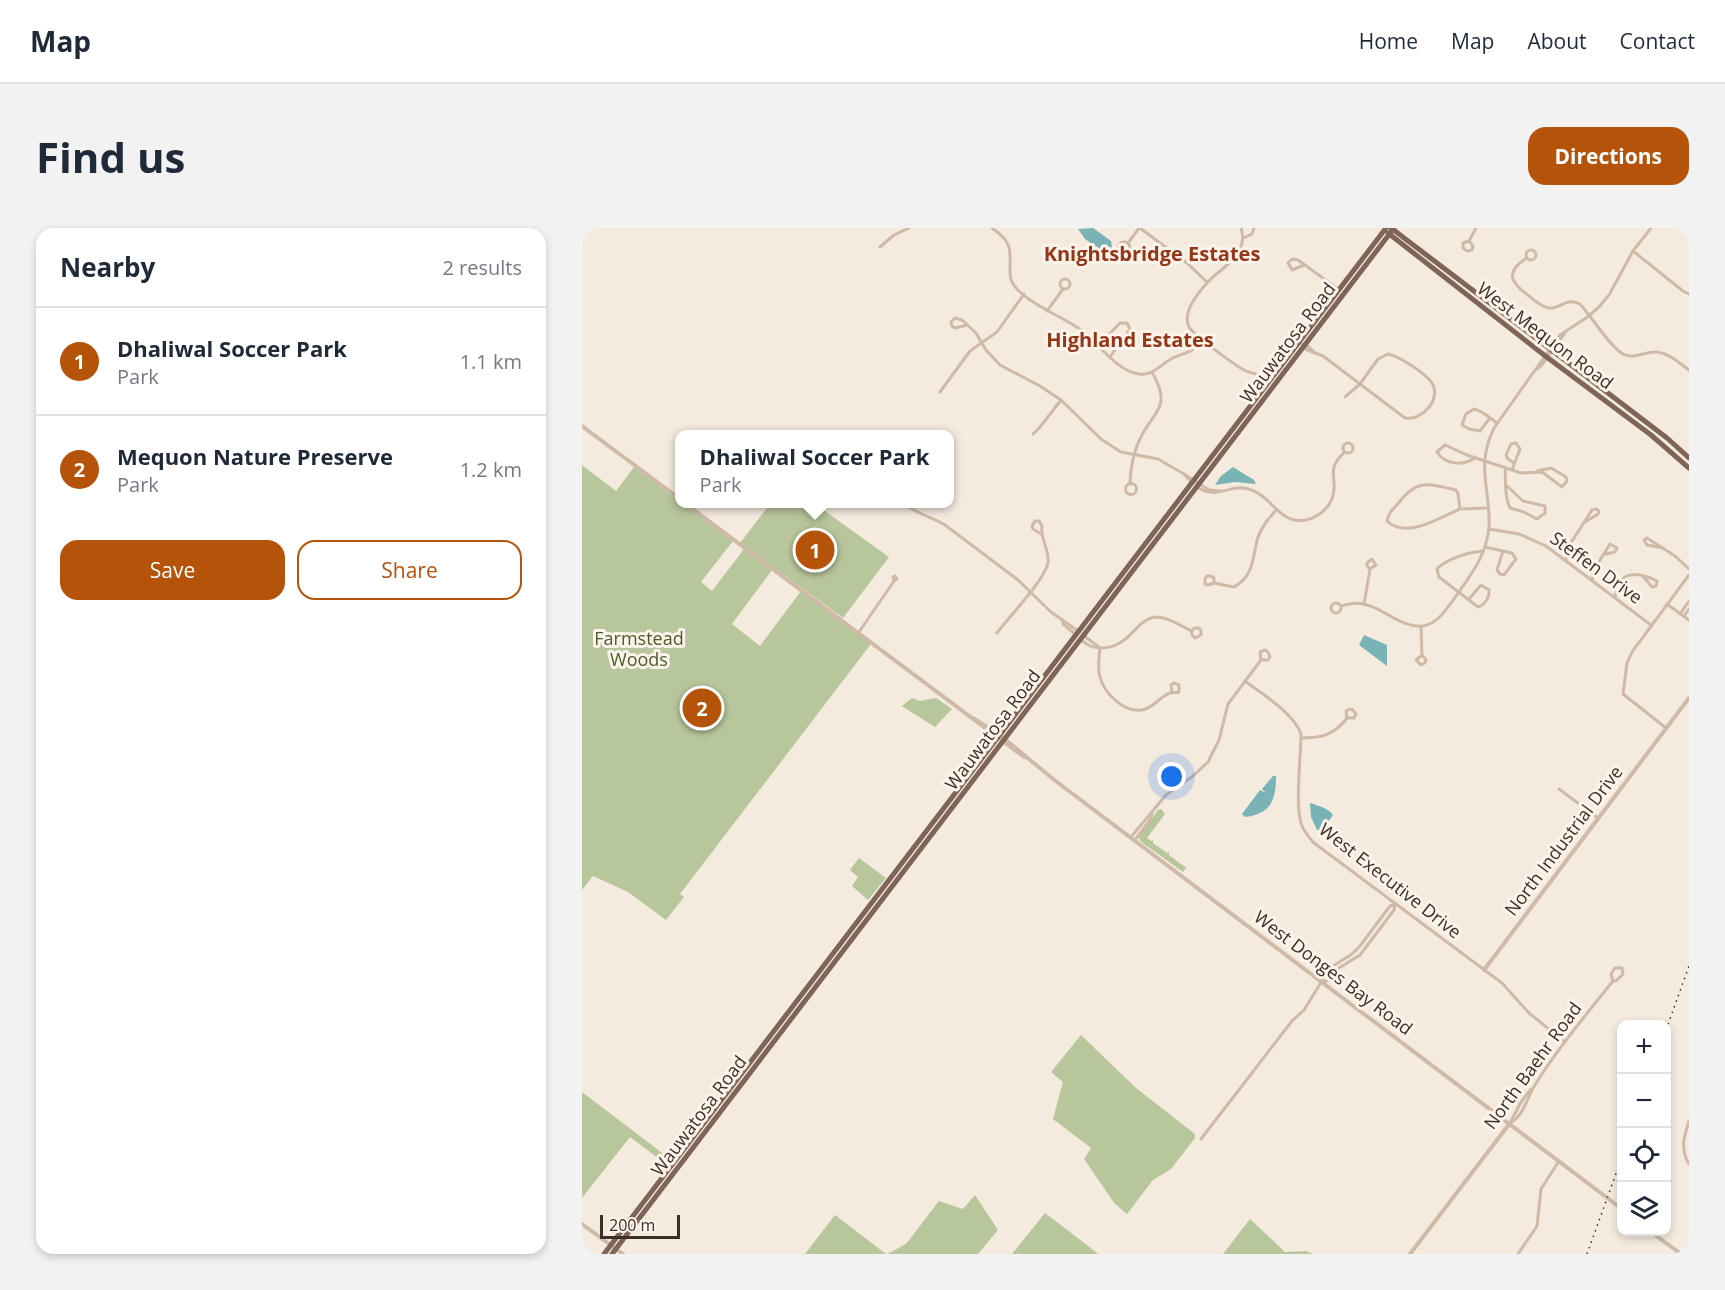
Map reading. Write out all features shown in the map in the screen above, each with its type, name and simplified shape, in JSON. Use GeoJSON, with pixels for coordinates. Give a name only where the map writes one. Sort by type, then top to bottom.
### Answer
{"type":"FeatureCollection","features":[{"type":"Feature","properties":{"kind":"main road"},"geometry":{"type":"LineString","coordinates":[[1377,228],[1378,237]]}},
{"type":"Feature","properties":{"kind":"main road"},"geometry":{"type":"LineString","coordinates":[[1366,264],[1389,229],[1418,249]]}},
{"type":"Feature","properties":{"kind":"main road","name":"Wauwatosa Road"},"geometry":{"type":"LineString","coordinates":[[1273,382],[1338,289],[1378,237],[1389,229]]}},
{"type":"Feature","properties":{"kind":"main road","name":"Wauwatosa Road"},"geometry":{"type":"LineString","coordinates":[[613,1249],[984,766],[1015,714],[1273,382],[1305,346],[1381,244],[1389,229]]}},
{"type":"Feature","properties":{"kind":"main road","name":"West Mequon Road"},"geometry":{"type":"LineString","coordinates":[[1389,229],[1397,241],[1546,356],[1688,455]]}},
{"type":"Feature","properties":{"kind":"main road","name":"West Mequon Road"},"geometry":{"type":"LineString","coordinates":[[1389,229],[1586,376],[1689,468]]}},
{"type":"Feature","properties":{"kind":"main road"},"geometry":{"type":"LineString","coordinates":[[1381,244],[1391,240],[1397,241]]}},
{"type":"Feature","properties":{"kind":"main road"},"geometry":{"type":"LineString","coordinates":[[1581,382],[1586,376]]}},
{"type":"Feature","properties":{"kind":"main road","name":"Wauwatosa Road"},"geometry":{"type":"LineString","coordinates":[[613,1249],[1001,739],[1083,638],[1195,483]]}},
{"type":"Feature","properties":{"kind":"main road"},"geometry":{"type":"LineString","coordinates":[[604,1254],[613,1249]]}},
{"type":"Feature","properties":{"kind":"street"},"geometry":{"type":"LineString","coordinates":[[880,247],[889,238],[909,228]]}},
{"type":"Feature","properties":{"kind":"street"},"geometry":{"type":"LineString","coordinates":[[992,228],[1004,236],[1008,244],[1011,280],[1024,294],[1047,311],[1079,328],[1110,357],[1137,374],[1147,375],[1172,359],[1193,350],[1201,339]]}},
{"type":"Feature","properties":{"kind":"street"},"geometry":{"type":"LineString","coordinates":[[1128,243],[1139,228],[1187,263],[1207,282]]}},
{"type":"Feature","properties":{"kind":"street"},"geometry":{"type":"LineString","coordinates":[[1241,228],[1243,238],[1240,247],[1230,265],[1207,282],[1187,314],[1188,326],[1201,339],[1243,369],[1265,376],[1273,382]]}},
{"type":"Feature","properties":{"kind":"street"},"geometry":{"type":"LineString","coordinates":[[1243,238],[1252,234],[1254,228]]}},
{"type":"Feature","properties":{"kind":"street"},"geometry":{"type":"LineString","coordinates":[[1469,241],[1476,228]]}},
{"type":"Feature","properties":{"kind":"street"},"geometry":{"type":"LineString","coordinates":[[1341,606],[1364,604],[1408,624],[1421,626],[1439,618],[1475,570],[1484,549],[1489,529],[1484,460],[1490,436],[1497,423],[1560,335],[1590,315],[1614,288],[1633,251],[1651,228]]}},
{"type":"Feature","properties":{"kind":"street"},"geometry":{"type":"LineString","coordinates":[[1633,251],[1689,294]]}},
{"type":"Feature","properties":{"kind":"street"},"geometry":{"type":"LineString","coordinates":[[1527,258],[1518,264],[1513,272],[1513,281],[1518,289],[1540,305],[1552,308],[1570,301],[1580,304],[1624,355],[1661,353],[1670,356],[1689,370]]}},
{"type":"Feature","properties":{"kind":"street"},"geometry":{"type":"LineString","coordinates":[[1304,265],[1292,270],[1288,263],[1295,259],[1304,265],[1338,289]]}},
{"type":"Feature","properties":{"kind":"street"},"geometry":{"type":"LineString","coordinates":[[1047,311],[1063,289]]}},
{"type":"Feature","properties":{"kind":"street"},"geometry":{"type":"LineString","coordinates":[[940,392],[970,351],[997,332],[1024,294]]}},
{"type":"Feature","properties":{"kind":"street"},"geometry":{"type":"LineString","coordinates":[[967,325],[955,328],[951,322],[957,318],[967,325],[976,333],[1000,365],[1041,386],[1060,400],[1101,439],[1122,452],[1158,459],[1184,474],[1210,494],[1237,487],[1250,489],[1263,496],[1287,517],[1299,520],[1317,517],[1325,511],[1333,498],[1334,466],[1345,452]]}},
{"type":"Feature","properties":{"kind":"street"},"geometry":{"type":"LineString","coordinates":[[1098,346],[1120,323],[1127,323],[1130,329],[1110,357]]}},
{"type":"Feature","properties":{"kind":"street"},"geometry":{"type":"LineString","coordinates":[[1299,342],[1305,346],[1305,350],[1323,356],[1360,384],[1400,415],[1411,419],[1420,416],[1434,396],[1432,384],[1427,378],[1394,355],[1388,354],[1378,359],[1360,384],[1345,397]]}},
{"type":"Feature","properties":{"kind":"street"},"geometry":{"type":"LineString","coordinates":[[1130,484],[1140,439],[1160,409],[1161,394],[1152,372]]}},
{"type":"Feature","properties":{"kind":"street"},"geometry":{"type":"LineString","coordinates":[[1033,434],[1060,400]]}},
{"type":"Feature","properties":{"kind":"street"},"geometry":{"type":"LineString","coordinates":[[1490,418],[1480,430],[1469,429],[1462,425],[1466,414],[1474,409],[1490,418],[1497,423]]}},
{"type":"Feature","properties":{"kind":"street"},"geometry":{"type":"LineString","coordinates":[[582,426],[675,495]]}},
{"type":"Feature","properties":{"kind":"street"},"geometry":{"type":"LineString","coordinates":[[1512,470],[1520,449],[1516,443],[1511,444],[1506,455],[1514,463]]}},
{"type":"Feature","properties":{"kind":"street"},"geometry":{"type":"LineString","coordinates":[[1475,458],[1468,463],[1449,462],[1442,459],[1437,452],[1445,445],[1475,458],[1524,474],[1537,471],[1551,468],[1566,477],[1567,482],[1562,487],[1537,471]]}},
{"type":"Feature","properties":{"kind":"street"},"geometry":{"type":"LineString","coordinates":[[1681,461],[1688,455]]}},
{"type":"Feature","properties":{"kind":"street"},"geometry":{"type":"LineString","coordinates":[[1505,467],[1506,485],[1507,502],[1510,508],[1537,519],[1545,513],[1545,506],[1523,501],[1506,485]]}},
{"type":"Feature","properties":{"kind":"street"},"geometry":{"type":"LineString","coordinates":[[1460,508],[1456,490],[1425,484],[1415,486],[1406,492],[1389,515],[1388,521],[1394,526],[1414,528],[1460,508],[1487,508]]}},
{"type":"Feature","properties":{"kind":"street","name":"West Donges Bay Road"},"geometry":{"type":"LineString","coordinates":[[691,508],[1617,1205]]}},
{"type":"Feature","properties":{"kind":"street"},"geometry":{"type":"LineString","coordinates":[[910,508],[945,525],[1030,591],[1092,647],[1119,645],[1141,624],[1152,618],[1168,620],[1192,632]]}},
{"type":"Feature","properties":{"kind":"street"},"geometry":{"type":"LineString","coordinates":[[1214,583],[1233,587],[1244,579],[1253,565],[1261,531],[1277,509]]}},
{"type":"Feature","properties":{"kind":"street"},"geometry":{"type":"LineString","coordinates":[[1566,561],[1567,549],[1592,510],[1599,511],[1585,522]]}},
{"type":"Feature","properties":{"kind":"street","name":"Steffen Drive"},"geometry":{"type":"LineString","coordinates":[[1489,529],[1532,538],[1546,546],[1651,625]]}},
{"type":"Feature","properties":{"kind":"street"},"geometry":{"type":"LineString","coordinates":[[997,633],[1042,578],[1048,564],[1048,557],[1041,534]]}},
{"type":"Feature","properties":{"kind":"street"},"geometry":{"type":"LineString","coordinates":[[1663,548],[1647,545],[1644,540],[1647,538],[1663,548],[1689,569]]}},
{"type":"Feature","properties":{"kind":"street"},"geometry":{"type":"LineString","coordinates":[[1469,600],[1481,585],[1489,590],[1489,596],[1478,607],[1439,577],[1436,572],[1438,567],[1484,549],[1503,551],[1512,553],[1516,559],[1504,575],[1497,570],[1503,551]]}},
{"type":"Feature","properties":{"kind":"street"},"geometry":{"type":"LineString","coordinates":[[1592,580],[1595,568],[1606,554]]}},
{"type":"Feature","properties":{"kind":"street"},"geometry":{"type":"LineString","coordinates":[[1364,604],[1370,569]]}},
{"type":"Feature","properties":{"kind":"street"},"geometry":{"type":"LineString","coordinates":[[1615,597],[1617,586],[1623,578],[1638,573],[1657,581],[1656,586],[1652,587],[1643,576]]}},
{"type":"Feature","properties":{"kind":"street"},"geometry":{"type":"LineString","coordinates":[[1666,728],[1623,694],[1629,657],[1689,575]]}},
{"type":"Feature","properties":{"kind":"street"},"geometry":{"type":"LineString","coordinates":[[859,632],[894,581]]}},
{"type":"Feature","properties":{"kind":"street"},"geometry":{"type":"LineString","coordinates":[[1682,615],[1689,602]]}},
{"type":"Feature","properties":{"kind":"street"},"geometry":{"type":"LineString","coordinates":[[1667,604],[1689,620]]}},
{"type":"Feature","properties":{"kind":"street"},"geometry":{"type":"LineString","coordinates":[[1682,615],[1689,609]]}},
{"type":"Feature","properties":{"kind":"street"},"geometry":{"type":"LineString","coordinates":[[1421,626],[1422,655]]}},
{"type":"Feature","properties":{"kind":"street"},"geometry":{"type":"LineString","coordinates":[[1100,648],[1098,663],[1103,684],[1111,696],[1126,707],[1133,710],[1147,709],[1172,692]]}},
{"type":"Feature","properties":{"kind":"street"},"geometry":{"type":"LineString","coordinates":[[1133,839],[1150,820],[1152,812],[1166,795],[1201,770],[1211,758],[1219,740],[1228,704],[1261,660]]}},
{"type":"Feature","properties":{"kind":"street"},"geometry":{"type":"LineString","coordinates":[[1245,681],[1293,719],[1299,727],[1301,738],[1326,736],[1341,726],[1347,718]]}},
{"type":"Feature","properties":{"kind":"street","name":"North Industrial Drive"},"geometry":{"type":"LineString","coordinates":[[1484,970],[1689,698]]}},
{"type":"Feature","properties":{"kind":"street","name":"West Executive Drive"},"geometry":{"type":"LineString","coordinates":[[1301,738],[1299,809],[1304,829],[1314,843],[1502,983],[1528,1013],[1565,1042]]}},
{"type":"Feature","properties":{"kind":"street"},"geometry":{"type":"LineString","coordinates":[[1559,789],[1598,818]]}},
{"type":"Feature","properties":{"kind":"street"},"geometry":{"type":"LineString","coordinates":[[1201,1139],[1292,1021],[1304,1010],[1330,968],[1352,954],[1390,906],[1395,904]]}},
{"type":"Feature","properties":{"kind":"street","name":"North Baehr Road"},"geometry":{"type":"LineString","coordinates":[[1410,1254],[1510,1123],[1565,1042],[1612,981],[1620,979],[1623,974],[1622,968],[1616,968],[1611,974],[1612,981]]}},
{"type":"Feature","properties":{"kind":"street"},"geometry":{"type":"LineString","coordinates":[[1689,1121],[1683,1142],[1689,1164]]}},
{"type":"Feature","properties":{"kind":"street"},"geometry":{"type":"LineString","coordinates":[[1518,1254],[1537,1226],[1541,1189],[1559,1161]]}},
{"type":"Feature","properties":{"kind":"street"},"geometry":{"type":"LineString","coordinates":[[582,1224],[613,1249],[623,1254]]}},
{"type":"Feature","properties":{"kind":"street"},"geometry":{"type":"LineString","coordinates":[[1657,1236],[1681,1254]]}},
{"type":"Feature","properties":{"kind":"green space","name":"Farmstead Woods"},"geometry":{"type":"Polygon","coordinates":[[[582,465],[616,491],[634,467],[675,498],[675,508],[689,508],[733,541],[701,582],[712,591],[744,549],[772,570],[732,624],[760,646],[801,591],[871,644],[680,894],[684,897],[666,920],[628,892],[593,876],[582,890],[582,465]]]}},
{"type":"Feature","properties":{"kind":"green space"},"geometry":{"type":"Polygon","coordinates":[[[767,508],[821,508],[889,557],[843,618],[740,543],[767,508]]]}},
{"type":"Feature","properties":{"kind":"green space"},"geometry":{"type":"Polygon","coordinates":[[[912,698],[920,701],[936,698],[952,709],[935,727],[902,706],[912,698]]]}},
{"type":"Feature","properties":{"kind":"green space"},"geometry":{"type":"Polygon","coordinates":[[[1161,809],[1165,814],[1147,838],[1153,840],[1153,843],[1167,853],[1169,852],[1169,855],[1185,867],[1187,866],[1183,872],[1140,841],[1139,837],[1161,809]]]}},
{"type":"Feature","properties":{"kind":"green space"},"geometry":{"type":"Polygon","coordinates":[[[859,858],[886,878],[868,900],[852,886],[858,877],[850,870],[859,858]]]}},
{"type":"Feature","properties":{"kind":"green space"},"geometry":{"type":"Polygon","coordinates":[[[1081,1035],[1136,1088],[1195,1134],[1195,1138],[1171,1169],[1153,1180],[1127,1214],[1115,1204],[1084,1159],[1091,1148],[1053,1119],[1063,1082],[1051,1072],[1081,1035]]]}},
{"type":"Feature","properties":{"kind":"green space"},"geometry":{"type":"Polygon","coordinates":[[[582,1092],[674,1162],[670,1167],[630,1137],[582,1198],[582,1092]]]}},
{"type":"Feature","properties":{"kind":"green space"},"geometry":{"type":"Polygon","coordinates":[[[975,1195],[998,1230],[978,1254],[887,1254],[906,1244],[939,1201],[963,1209],[975,1195]]]}},
{"type":"Feature","properties":{"kind":"green space"},"geometry":{"type":"Polygon","coordinates":[[[1045,1213],[1096,1252],[1098,1254],[1012,1254],[1045,1213]]]}},
{"type":"Feature","properties":{"kind":"green space"},"geometry":{"type":"Polygon","coordinates":[[[835,1215],[886,1254],[805,1254],[835,1215]]]}},
{"type":"Feature","properties":{"kind":"green space"},"geometry":{"type":"Polygon","coordinates":[[[1250,1219],[1285,1252],[1306,1251],[1313,1254],[1223,1254],[1250,1219]]]}},
{"type":"Feature","properties":{"kind":"water"},"geometry":{"type":"Polygon","coordinates":[[[1093,228],[1111,241],[1110,250],[1104,252],[1085,239],[1078,229],[1093,228]]]}},
{"type":"Feature","properties":{"kind":"water"},"geometry":{"type":"Polygon","coordinates":[[[1233,467],[1254,480],[1256,484],[1235,482],[1215,485],[1221,476],[1233,467]]]}},
{"type":"Feature","properties":{"kind":"water"},"geometry":{"type":"Polygon","coordinates":[[[1364,635],[1387,645],[1387,666],[1359,645],[1364,635]]]}},
{"type":"Feature","properties":{"kind":"water"},"geometry":{"type":"Polygon","coordinates":[[[1273,776],[1276,776],[1276,785],[1270,804],[1261,813],[1245,817],[1242,814],[1260,790],[1266,793],[1262,789],[1273,776]]]}},
{"type":"Feature","properties":{"kind":"water"},"geometry":{"type":"Polygon","coordinates":[[[1310,803],[1326,809],[1333,815],[1322,831],[1317,830],[1311,817],[1310,803]]]}},
{"type":"Feature","properties":{"kind":"railway"},"geometry":{"type":"LineString","coordinates":[[1670,1020],[1689,966]]}},
{"type":"Feature","properties":{"kind":"railway"},"geometry":{"type":"LineString","coordinates":[[1587,1254],[1617,1171]]}},
{"type":"Feature","properties":{"kind":"place","name":"Dhaliwal Soccer Park"},"geometry":{"type":"Point","coordinates":[815,550]}},
{"type":"Feature","properties":{"kind":"place","name":"Mequon Nature Preserve"},"geometry":{"type":"Point","coordinates":[702,708]}},
{"type":"Feature","properties":{"kind":"district","name":"Knightsbridge Estates"},"geometry":{"type":"Point","coordinates":[1152,254]}},
{"type":"Feature","properties":{"kind":"district","name":"Highland Estates"},"geometry":{"type":"Point","coordinates":[1130,340]}}]}
